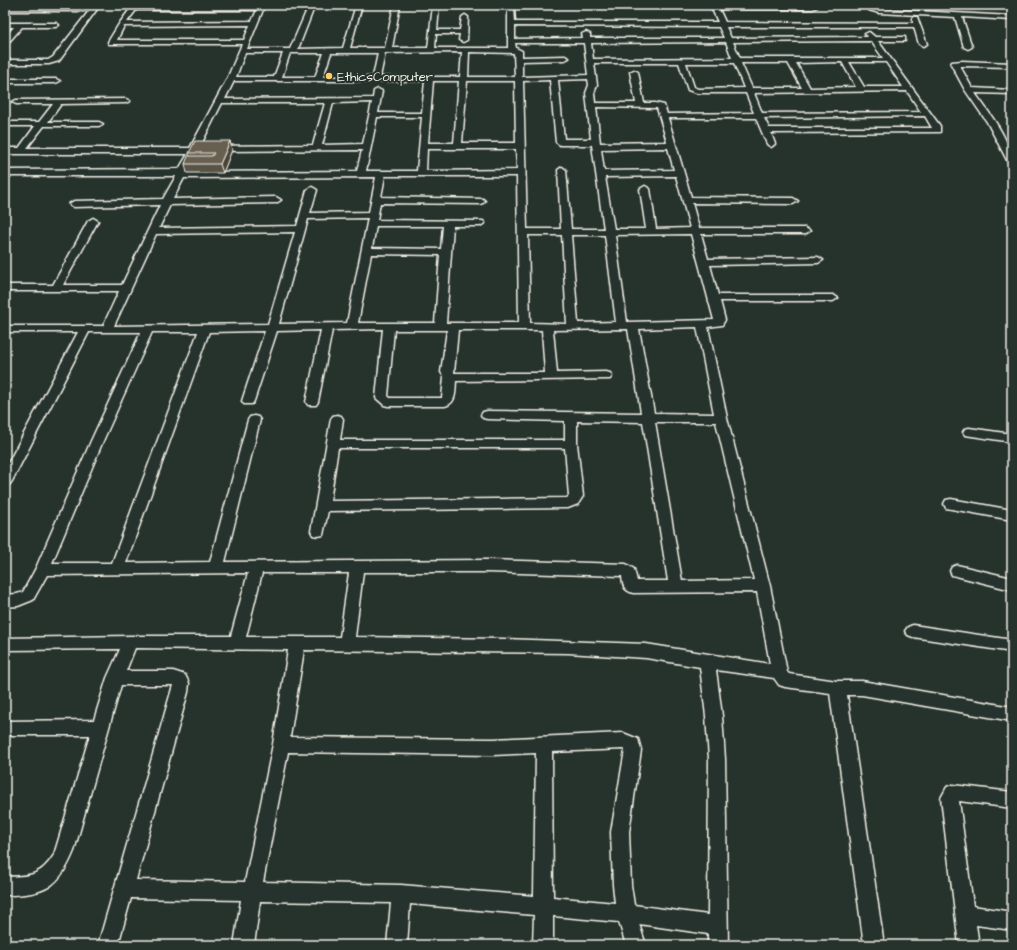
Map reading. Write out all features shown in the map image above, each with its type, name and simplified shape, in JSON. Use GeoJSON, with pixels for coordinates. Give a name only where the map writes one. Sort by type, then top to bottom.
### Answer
{"type":"FeatureCollection","features":[{"type":"Feature","properties":{"kind":"street"},"geometry":{"type":"LineString","coordinates":[[277,79],[312,5]]}},
{"type":"Feature","properties":{"kind":"street"},"geometry":{"type":"LineString","coordinates":[[346,51],[359,5]]}},
{"type":"Feature","properties":{"kind":"street"},"geometry":{"type":"LineString","coordinates":[[376,79],[397,5]]}},
{"type":"Feature","properties":{"kind":"street"},"geometry":{"type":"LineString","coordinates":[[431,50],[436,5],[511,6],[720,24],[918,25]]}},
{"type":"Feature","properties":{"kind":"street"},"geometry":{"type":"LineString","coordinates":[[511,24],[585,25],[632,16],[714,6],[813,7],[818,5]]}},
{"type":"Feature","properties":{"kind":"street"},"geometry":{"type":"LineString","coordinates":[[868,5],[871,9],[876,11],[961,13],[1012,18]]}},
{"type":"Feature","properties":{"kind":"street"},"geometry":{"type":"LineString","coordinates":[[511,6],[512,45],[518,50],[525,326]]}},
{"type":"Feature","properties":{"kind":"street"},"geometry":{"type":"LineString","coordinates":[[714,6],[720,24],[771,144]]}},
{"type":"Feature","properties":{"kind":"street"},"geometry":{"type":"LineString","coordinates":[[5,9],[96,7]]}},
{"type":"Feature","properties":{"kind":"street"},"geometry":{"type":"LineString","coordinates":[[5,62],[49,62],[56,59],[96,7]]}},
{"type":"Feature","properties":{"kind":"street"},"geometry":{"type":"LineString","coordinates":[[107,329],[166,203],[231,79],[247,42],[255,23],[262,7],[135,7],[122,24],[112,42],[247,42]]}},
{"type":"Feature","properties":{"kind":"street"},"geometry":{"type":"LineString","coordinates":[[913,12],[923,44]]}},
{"type":"Feature","properties":{"kind":"street"},"geometry":{"type":"LineString","coordinates":[[961,13],[968,47]]}},
{"type":"Feature","properties":{"kind":"street"},"geometry":{"type":"LineString","coordinates":[[463,40],[465,17]]}},
{"type":"Feature","properties":{"kind":"street"},"geometry":{"type":"LineString","coordinates":[[122,24],[255,23]]}},
{"type":"Feature","properties":{"kind":"street"},"geometry":{"type":"LineString","coordinates":[[5,25],[56,25]]}},
{"type":"Feature","properties":{"kind":"street"},"geometry":{"type":"LineString","coordinates":[[5,42],[20,25]]}},
{"type":"Feature","properties":{"kind":"street"},"geometry":{"type":"LineString","coordinates":[[585,25],[594,85],[590,91],[595,144],[609,231],[627,326],[647,418],[676,586]]}},
{"type":"Feature","properties":{"kind":"street"},"geometry":{"type":"LineString","coordinates":[[765,131],[937,130],[936,126],[862,25]]}},
{"type":"Feature","properties":{"kind":"street"},"geometry":{"type":"LineString","coordinates":[[433,32],[464,32]]}},
{"type":"Feature","properties":{"kind":"street"},"geometry":{"type":"LineString","coordinates":[[243,51],[466,50],[512,45],[587,42],[902,39]]}},
{"type":"Feature","properties":{"kind":"street"},"geometry":{"type":"LineString","coordinates":[[458,145],[466,50]]}},
{"type":"Feature","properties":{"kind":"street"},"geometry":{"type":"LineString","coordinates":[[318,79],[328,51]]}},
{"type":"Feature","properties":{"kind":"street"},"geometry":{"type":"LineString","coordinates":[[518,59],[565,58]]}},
{"type":"Feature","properties":{"kind":"street"},"geometry":{"type":"LineString","coordinates":[[844,60],[861,89]]}},
{"type":"Feature","properties":{"kind":"street"},"geometry":{"type":"LineString","coordinates":[[590,61],[888,60]]}},
{"type":"Feature","properties":{"kind":"street"},"geometry":{"type":"LineString","coordinates":[[682,61],[691,88],[694,90],[909,89]]}},
{"type":"Feature","properties":{"kind":"street"},"geometry":{"type":"LineString","coordinates":[[791,61],[807,89]]}},
{"type":"Feature","properties":{"kind":"street"},"geometry":{"type":"LineString","coordinates":[[1012,65],[955,64],[969,90],[991,122],[1012,162]]}},
{"type":"Feature","properties":{"kind":"street"},"geometry":{"type":"LineString","coordinates":[[634,72],[640,105]]}},
{"type":"Feature","properties":{"kind":"street"},"geometry":{"type":"LineString","coordinates":[[231,79],[518,79],[592,77]]}},
{"type":"Feature","properties":{"kind":"street"},"geometry":{"type":"LineString","coordinates":[[554,78],[560,142],[672,145]]}},
{"type":"Feature","properties":{"kind":"street"},"geometry":{"type":"LineString","coordinates":[[421,174],[429,79]]}},
{"type":"Feature","properties":{"kind":"street"},"geometry":{"type":"LineString","coordinates":[[5,81],[56,81]]}},
{"type":"Feature","properties":{"kind":"street"},"geometry":{"type":"LineString","coordinates":[[969,90],[1012,92]]}},
{"type":"Feature","properties":{"kind":"street"},"geometry":{"type":"LineString","coordinates":[[361,174],[378,91]]}},
{"type":"Feature","properties":{"kind":"street"},"geometry":{"type":"LineString","coordinates":[[317,148],[330,100]]}},
{"type":"Feature","properties":{"kind":"street"},"geometry":{"type":"LineString","coordinates":[[220,101],[376,100]]}},
{"type":"Feature","properties":{"kind":"street"},"geometry":{"type":"LineString","coordinates":[[16,102],[126,101]]}},
{"type":"Feature","properties":{"kind":"street"},"geometry":{"type":"LineString","coordinates":[[21,151],[59,102]]}},
{"type":"Feature","properties":{"kind":"street"},"geometry":{"type":"LineString","coordinates":[[5,329],[205,329],[352,326],[573,327],[715,324],[720,322],[680,173],[660,106],[591,105]]}},
{"type":"Feature","properties":{"kind":"street"},"geometry":{"type":"LineString","coordinates":[[664,116],[927,114]]}},
{"type":"Feature","properties":{"kind":"street"},"geometry":{"type":"LineString","coordinates":[[373,115],[426,115]]}},
{"type":"Feature","properties":{"kind":"street"},"geometry":{"type":"LineString","coordinates":[[5,124],[99,124]]}},
{"type":"Feature","properties":{"kind":"street"},"geometry":{"type":"LineString","coordinates":[[423,146],[520,146]]}},
{"type":"Feature","properties":{"kind":"street"},"geometry":{"type":"LineString","coordinates":[[5,151],[366,147]]}},
{"type":"Feature","properties":{"kind":"street"},"geometry":{"type":"LineString","coordinates":[[562,170],[573,327]]}},
{"type":"Feature","properties":{"kind":"street"},"geometry":{"type":"LineString","coordinates":[[5,173],[521,173]]}},
{"type":"Feature","properties":{"kind":"street"},"geometry":{"type":"LineString","coordinates":[[601,174],[680,173]]}},
{"type":"Feature","properties":{"kind":"street"},"geometry":{"type":"LineString","coordinates":[[352,326],[380,174]]}},
{"type":"Feature","properties":{"kind":"street"},"geometry":{"type":"LineString","coordinates":[[644,189],[651,231]]}},
{"type":"Feature","properties":{"kind":"street"},"geometry":{"type":"LineString","coordinates":[[248,401],[272,328],[312,190]]}},
{"type":"Feature","properties":{"kind":"street"},"geometry":{"type":"LineString","coordinates":[[74,204],[276,200]]}},
{"type":"Feature","properties":{"kind":"street"},"geometry":{"type":"LineString","coordinates":[[376,200],[480,201]]}},
{"type":"Feature","properties":{"kind":"street"},"geometry":{"type":"LineString","coordinates":[[687,200],[793,200]]}},
{"type":"Feature","properties":{"kind":"street"},"geometry":{"type":"LineString","coordinates":[[304,216],[448,223],[480,223]]}},
{"type":"Feature","properties":{"kind":"street"},"geometry":{"type":"LineString","coordinates":[[56,288],[93,221]]}},
{"type":"Feature","properties":{"kind":"street"},"geometry":{"type":"LineString","coordinates":[[440,326],[448,223]]}},
{"type":"Feature","properties":{"kind":"street"},"geometry":{"type":"LineString","coordinates":[[153,231],[300,230]]}},
{"type":"Feature","properties":{"kind":"street"},"geometry":{"type":"LineString","coordinates":[[522,232],[805,231]]}},
{"type":"Feature","properties":{"kind":"street"},"geometry":{"type":"LineString","coordinates":[[366,251],[446,252]]}},
{"type":"Feature","properties":{"kind":"street"},"geometry":{"type":"LineString","coordinates":[[704,262],[818,260]]}},
{"type":"Feature","properties":{"kind":"street"},"geometry":{"type":"LineString","coordinates":[[5,288],[126,288]]}},
{"type":"Feature","properties":{"kind":"street"},"geometry":{"type":"LineString","coordinates":[[714,298],[834,298]]}},
{"type":"Feature","properties":{"kind":"street"},"geometry":{"type":"LineString","coordinates":[[702,324],[721,418],[763,586],[778,672],[785,680],[828,685],[836,688],[862,688],[1012,714]]}},
{"type":"Feature","properties":{"kind":"street"},"geometry":{"type":"LineString","coordinates":[[389,326],[382,398],[388,402],[445,402],[449,398],[450,377],[447,372],[453,326]]}},
{"type":"Feature","properties":{"kind":"street"},"geometry":{"type":"LineString","coordinates":[[312,402],[327,327]]}},
{"type":"Feature","properties":{"kind":"street"},"geometry":{"type":"LineString","coordinates":[[548,327],[550,376]]}},
{"type":"Feature","properties":{"kind":"street"},"geometry":{"type":"LineString","coordinates":[[5,481],[85,329]]}},
{"type":"Feature","properties":{"kind":"street"},"geometry":{"type":"LineString","coordinates":[[5,601],[18,600],[28,596],[43,569],[97,441],[148,329]]}},
{"type":"Feature","properties":{"kind":"street"},"geometry":{"type":"LineString","coordinates":[[117,569],[205,329]]}},
{"type":"Feature","properties":{"kind":"street"},"geometry":{"type":"LineString","coordinates":[[450,377],[606,376]]}},
{"type":"Feature","properties":{"kind":"street"},"geometry":{"type":"LineString","coordinates":[[487,415],[721,418]]}},
{"type":"Feature","properties":{"kind":"street"},"geometry":{"type":"LineString","coordinates":[[322,506],[571,502],[576,498],[576,496],[571,444],[571,417]]}},
{"type":"Feature","properties":{"kind":"street"},"geometry":{"type":"LineString","coordinates":[[318,531],[338,419]]}},
{"type":"Feature","properties":{"kind":"street"},"geometry":{"type":"LineString","coordinates":[[216,568],[254,420]]}},
{"type":"Feature","properties":{"kind":"street"},"geometry":{"type":"LineString","coordinates":[[969,432],[1012,438]]}},
{"type":"Feature","properties":{"kind":"street"},"geometry":{"type":"LineString","coordinates":[[333,444],[571,444]]}},
{"type":"Feature","properties":{"kind":"street"},"geometry":{"type":"LineString","coordinates":[[951,504],[1012,515]]}},
{"type":"Feature","properties":{"kind":"street"},"geometry":{"type":"LineString","coordinates":[[43,569],[256,569],[356,566],[486,566],[614,569],[628,572],[630,585],[632,587],[763,586]]}},
{"type":"Feature","properties":{"kind":"street"},"geometry":{"type":"LineString","coordinates":[[347,643],[356,566]]}},
{"type":"Feature","properties":{"kind":"street"},"geometry":{"type":"LineString","coordinates":[[237,643],[256,569]]}},
{"type":"Feature","properties":{"kind":"street"},"geometry":{"type":"LineString","coordinates":[[957,571],[1012,584]]}},
{"type":"Feature","properties":{"kind":"street"},"geometry":{"type":"LineString","coordinates":[[913,631],[1012,646]]}},
{"type":"Feature","properties":{"kind":"street"},"geometry":{"type":"LineString","coordinates":[[5,644],[130,642],[503,644],[602,648],[653,652],[707,662],[778,672]]}},
{"type":"Feature","properties":{"kind":"street"},"geometry":{"type":"LineString","coordinates":[[5,886],[17,886],[43,881],[57,870],[65,851],[115,678],[130,642]]}},
{"type":"Feature","properties":{"kind":"street"},"geometry":{"type":"LineString","coordinates":[[244,945],[252,892],[281,744],[297,643]]}},
{"type":"Feature","properties":{"kind":"street"},"geometry":{"type":"LineString","coordinates":[[707,662],[714,716],[717,759],[718,945]]}},
{"type":"Feature","properties":{"kind":"street"},"geometry":{"type":"LineString","coordinates":[[108,945],[180,692],[181,683],[179,680],[173,678],[115,678]]}},
{"type":"Feature","properties":{"kind":"street"},"geometry":{"type":"LineString","coordinates":[[836,688],[840,696],[874,945]]}},
{"type":"Feature","properties":{"kind":"street"},"geometry":{"type":"LineString","coordinates":[[5,728],[100,727]]}},
{"type":"Feature","properties":{"kind":"street"},"geometry":{"type":"LineString","coordinates":[[281,744],[493,747],[544,746],[623,741],[629,742],[633,747],[620,832],[620,849],[622,885],[626,913],[636,945]]}},
{"type":"Feature","properties":{"kind":"street"},"geometry":{"type":"LineString","coordinates":[[543,945],[544,746]]}},
{"type":"Feature","properties":{"kind":"street"},"geometry":{"type":"LineString","coordinates":[[969,945],[950,798],[953,794],[959,793],[1012,800]]}},
{"type":"Feature","properties":{"kind":"street"},"geometry":{"type":"LineString","coordinates":[[124,889],[401,894],[626,913],[717,926]]}},
{"type":"Feature","properties":{"kind":"street"},"geometry":{"type":"LineString","coordinates":[[397,945],[401,894]]}},
{"type":"Feature","properties":{"kind":"street"},"geometry":{"type":"LineString","coordinates":[[965,914],[1012,921]]}},
{"type":"Feature","properties":{"kind":"building"},"geometry":{"type":"Polygon","coordinates":[[[195,141],[230,141],[220,164],[185,164],[188,156],[212,156],[214,153],[189,153],[195,141]]]}},
{"type":"Feature","properties":{"kind":"place","name":"EthicsComputer"},"geometry":{"type":"Point","coordinates":[329,76]}}]}
